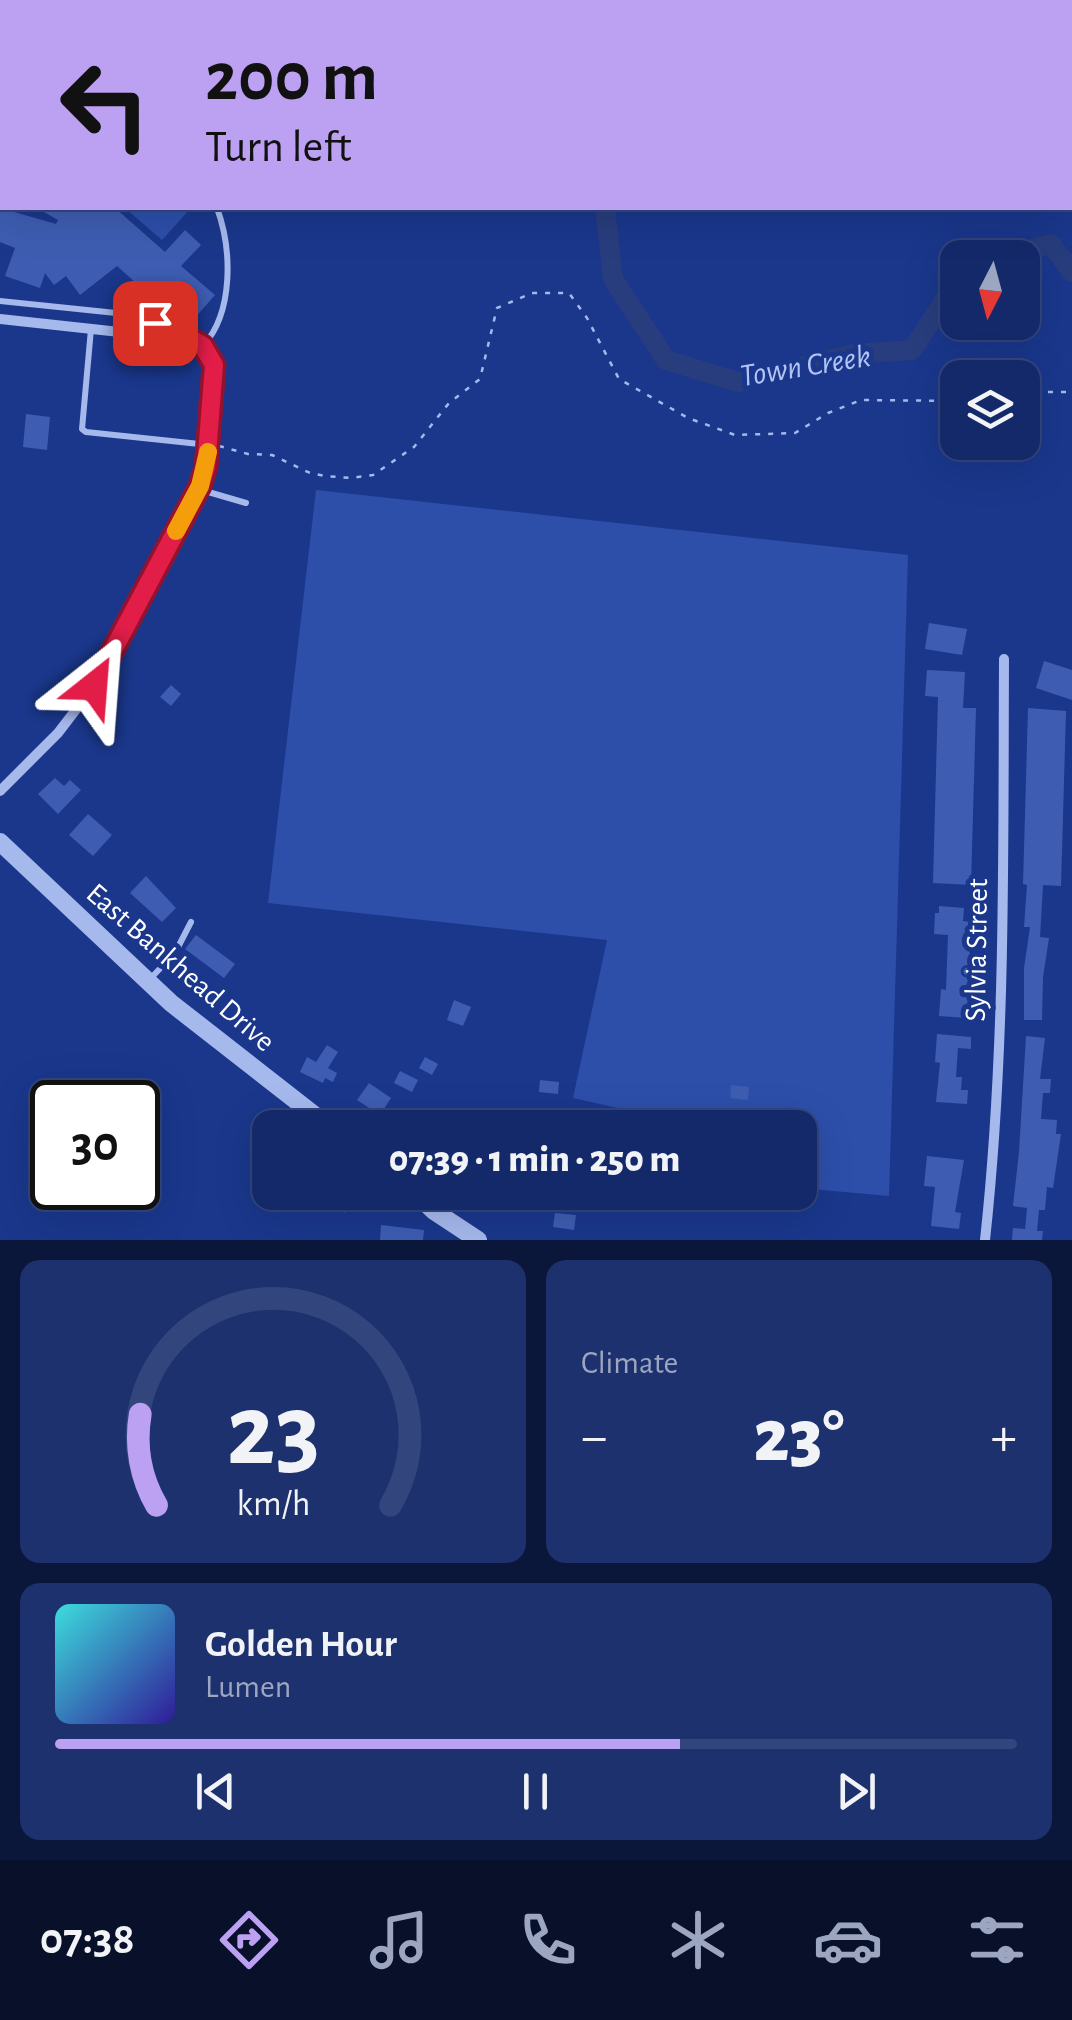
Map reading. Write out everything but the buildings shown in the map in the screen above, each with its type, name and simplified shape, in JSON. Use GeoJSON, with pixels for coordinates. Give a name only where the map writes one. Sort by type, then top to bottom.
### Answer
{"type":"FeatureCollection","features":[{"type":"Feature","properties":{"kind":"street"},"geometry":{"type":"LineString","coordinates":[[0,319],[193,340],[203,346],[216,376],[206,467],[198,490],[94,686],[58,733],[0,791]]}},
{"type":"Feature","properties":{"kind":"street","name":"Sylvia Street"},"geometry":{"type":"LineString","coordinates":[[986,1240],[996,1136],[1002,998],[1004,659]]}},
{"type":"Feature","properties":{"kind":"street","name":"East Bankhead Drive"},"geometry":{"type":"LineString","coordinates":[[0,842],[148,981],[309,1110]]}},
{"type":"Feature","properties":{"kind":"street"},"geometry":{"type":"LineString","coordinates":[[438,1210],[478,1240]]}},
{"type":"Feature","properties":{"kind":"lane"},"geometry":{"type":"LineString","coordinates":[[203,346],[221,321],[227,250],[217,210]]}},
{"type":"Feature","properties":{"kind":"lane"},"geometry":{"type":"LineString","coordinates":[[0,301],[150,317],[155,323],[155,335]]}},
{"type":"Feature","properties":{"kind":"lane"},"geometry":{"type":"LineString","coordinates":[[91,329],[82,429],[208,444]]}},
{"type":"Feature","properties":{"kind":"lane"},"geometry":{"type":"LineString","coordinates":[[198,490],[246,503]]}},
{"type":"Feature","properties":{"kind":"lane"},"geometry":{"type":"LineString","coordinates":[[148,981],[175,953],[191,922]]}},
{"type":"Feature","properties":{"kind":"path"},"geometry":{"type":"LineString","coordinates":[[208,444],[272,456],[325,476],[351,478],[383,470],[428,433],[448,403],[480,379],[496,308],[532,294],[569,293],[620,379],[688,418],[735,435],[795,433],[828,413],[861,400],[940,402]]}},
{"type":"Feature","properties":{"kind":"path"},"geometry":{"type":"LineString","coordinates":[[1040,392],[1072,392]]}},
{"type":"Feature","properties":{"kind":"shaded area"},"geometry":{"type":"Polygon","coordinates":[[[127,210],[189,210],[162,240],[127,210]]]}},
{"type":"Feature","properties":{"kind":"shaded area"},"geometry":{"type":"Polygon","coordinates":[[[316,490],[908,555],[889,1196],[817,1190],[817,1110],[626,1110],[573,1098],[607,940],[268,903],[316,490]]]}},
{"type":"Feature","properties":{"kind":"waterway","name":"Town Creek"},"geometry":{"type":"LineString","coordinates":[[605,210],[613,279],[666,360],[738,382],[854,354],[912,350],[940,307]]}},
{"type":"Feature","properties":{"kind":"waterway","name":"Town Creek"},"geometry":{"type":"LineString","coordinates":[[1040,247],[1051,244],[1072,272]]}},
{"type":"Feature","properties":{"kind":"slow traffic"},"geometry":{"type":"LineString","coordinates":[[176,531],[200,486],[208,452]]}},
{"type":"Feature","properties":{"kind":"route"},"geometry":{"type":"LineString","coordinates":[[94,686],[200,486],[206,467],[216,376],[212,358],[193,340],[155,335],[155,323]]}}]}
